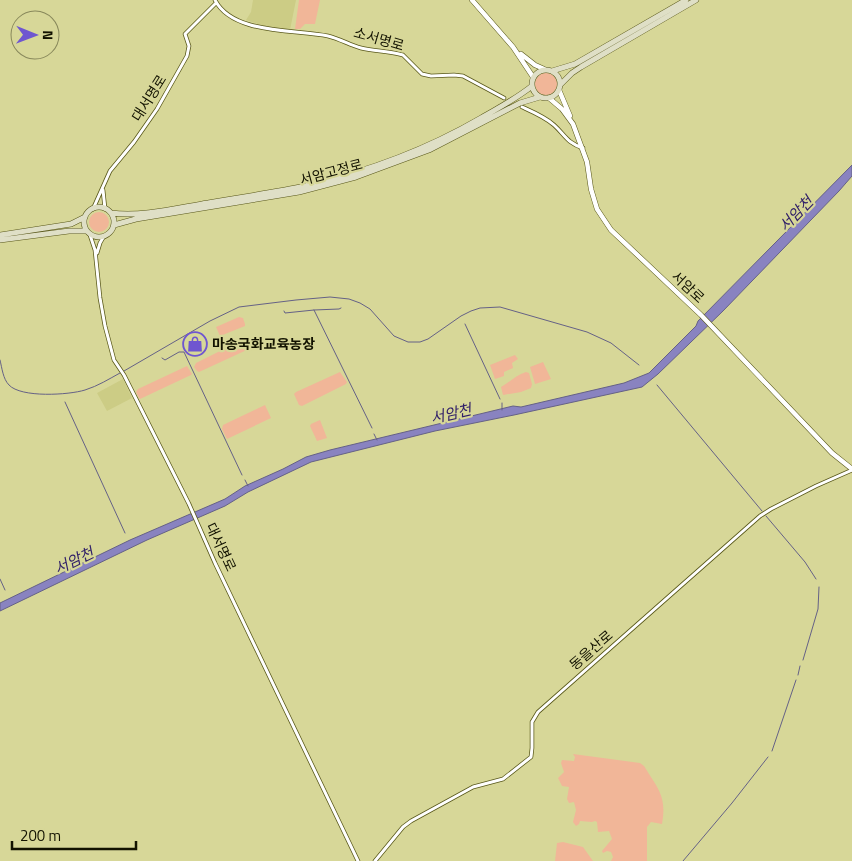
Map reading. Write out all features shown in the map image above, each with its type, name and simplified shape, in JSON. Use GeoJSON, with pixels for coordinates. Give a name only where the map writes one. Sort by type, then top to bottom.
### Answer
{"type":"FeatureCollection","features":[{"type":"Feature","properties":{"kind":"main road"},"geometry":{"type":"LineString","coordinates":[[552,71],[574,64],[686,0]]}},
{"type":"Feature","properties":{"kind":"main road"},"geometry":{"type":"LineString","coordinates":[[560,88],[559,76],[552,71],[544,69],[536,73],[532,86],[534,91],[540,97],[549,98],[557,94],[572,73],[582,66],[696,0]]}},
{"type":"Feature","properties":{"kind":"main road","name":"서암고정로"},"geometry":{"type":"LineString","coordinates":[[111,214],[127,215],[244,197],[304,186],[350,174],[404,156],[445,138],[500,107],[532,86]]}},
{"type":"Feature","properties":{"kind":"main road","name":"서암고정로"},"geometry":{"type":"LineString","coordinates":[[114,225],[141,218],[299,192],[356,178],[438,146],[520,103],[540,97]]}},
{"type":"Feature","properties":{"kind":"main road"},"geometry":{"type":"LineString","coordinates":[[0,235],[71,224],[85,217],[93,209],[105,209],[114,220],[114,225],[109,234],[100,237],[89,233],[60,232],[0,240]]}},
{"type":"Feature","properties":{"kind":"main road"},"geometry":{"type":"LineString","coordinates":[[85,217],[84,222],[89,233]]}},
{"type":"Feature","properties":{"kind":"street"},"geometry":{"type":"LineString","coordinates":[[472,0],[513,47],[534,77]]}},
{"type":"Feature","properties":{"kind":"street","name":"소서명로"},"geometry":{"type":"LineString","coordinates":[[216,1],[236,19],[254,26],[328,36],[364,49],[403,55],[422,74],[431,76],[463,76],[504,98]]}},
{"type":"Feature","properties":{"kind":"street","name":"대서명로"},"geometry":{"type":"LineString","coordinates":[[93,209],[110,171],[134,142],[157,109],[187,56],[189,46],[185,34],[216,1]]}},
{"type":"Feature","properties":{"kind":"street"},"geometry":{"type":"LineString","coordinates":[[513,47],[535,65],[544,69]]}},
{"type":"Feature","properties":{"kind":"street"},"geometry":{"type":"LineString","coordinates":[[560,88],[574,124]]}},
{"type":"Feature","properties":{"kind":"street","name":"서암로"},"geometry":{"type":"LineString","coordinates":[[549,98],[562,109],[574,124],[583,148],[594,201],[603,219],[624,243],[701,315],[832,453],[852,469]]}},
{"type":"Feature","properties":{"kind":"street"},"geometry":{"type":"LineString","coordinates":[[522,107],[543,117],[555,126],[568,141],[583,148]]}},
{"type":"Feature","properties":{"kind":"street"},"geometry":{"type":"LineString","coordinates":[[103,189],[105,209]]}},
{"type":"Feature","properties":{"kind":"street","name":"대서명로"},"geometry":{"type":"LineString","coordinates":[[89,233],[93,241],[102,313],[112,355],[190,506],[358,861]]}},
{"type":"Feature","properties":{"kind":"street"},"geometry":{"type":"LineString","coordinates":[[96,259],[104,236]]}},
{"type":"Feature","properties":{"kind":"street","name":"동을산로"},"geometry":{"type":"LineString","coordinates":[[376,861],[403,827],[411,821],[474,787],[503,779],[531,757],[532,722],[538,712],[760,516],[852,469]]}},
{"type":"Feature","properties":{"kind":"shaded area"},"geometry":{"type":"Polygon","coordinates":[[[253,0],[296,0],[290,30],[264,26],[246,20],[251,12],[253,0]]]}},
{"type":"Feature","properties":{"kind":"shaded area"},"geometry":{"type":"Polygon","coordinates":[[[299,0],[320,0],[315,24],[305,24],[300,29],[295,29],[299,0]]]}},
{"type":"Feature","properties":{"kind":"shaded area"},"geometry":{"type":"Polygon","coordinates":[[[546,73],[556,80],[557,84],[550,94],[546,95],[536,88],[535,84],[542,74],[546,73]]]}},
{"type":"Feature","properties":{"kind":"shaded area"},"geometry":{"type":"Polygon","coordinates":[[[852,165],[852,176],[839,191],[723,311],[642,387],[435,431],[311,462],[248,492],[225,506],[147,540],[0,611],[0,603],[130,540],[225,499],[245,486],[306,457],[513,406],[521,407],[624,383],[649,373],[852,165]]]}},
{"type":"Feature","properties":{"kind":"shaded area"},"geometry":{"type":"Polygon","coordinates":[[[95,212],[103,212],[109,218],[109,226],[103,232],[95,232],[89,226],[89,218],[95,212]]]}},
{"type":"Feature","properties":{"kind":"shaded area"},"geometry":{"type":"Polygon","coordinates":[[[239,317],[243,318],[245,326],[220,336],[216,327],[239,317]]]}},
{"type":"Feature","properties":{"kind":"shaded area"},"geometry":{"type":"Polygon","coordinates":[[[244,339],[248,339],[252,346],[251,348],[199,372],[194,367],[196,363],[244,339]]]}},
{"type":"Feature","properties":{"kind":"shaded area"},"geometry":{"type":"Polygon","coordinates":[[[515,355],[518,359],[512,363],[513,368],[504,372],[504,376],[495,379],[490,365],[515,355]]]}},
{"type":"Feature","properties":{"kind":"shaded area"},"geometry":{"type":"Polygon","coordinates":[[[543,362],[551,379],[535,384],[530,367],[543,362]]]}},
{"type":"Feature","properties":{"kind":"shaded area"},"geometry":{"type":"Polygon","coordinates":[[[187,366],[191,375],[139,398],[136,392],[138,389],[187,366]]]}},
{"type":"Feature","properties":{"kind":"shaded area"},"geometry":{"type":"Polygon","coordinates":[[[340,372],[347,382],[346,384],[302,406],[299,405],[294,394],[296,392],[340,372]]]}},
{"type":"Feature","properties":{"kind":"shaded area"},"geometry":{"type":"Polygon","coordinates":[[[526,372],[529,373],[532,384],[531,388],[503,395],[501,387],[526,372]]]}},
{"type":"Feature","properties":{"kind":"shaded area"},"geometry":{"type":"Polygon","coordinates":[[[123,379],[132,398],[107,411],[97,393],[123,379]]]}},
{"type":"Feature","properties":{"kind":"shaded area"},"geometry":{"type":"Polygon","coordinates":[[[265,405],[271,418],[227,439],[222,429],[223,425],[265,405]]]}},
{"type":"Feature","properties":{"kind":"shaded area"},"geometry":{"type":"Polygon","coordinates":[[[320,420],[327,438],[317,441],[310,426],[320,420]]]}},
{"type":"Feature","properties":{"kind":"shaded area"},"geometry":{"type":"Polygon","coordinates":[[[573,754],[640,763],[644,766],[660,793],[663,806],[662,824],[651,822],[647,827],[647,861],[611,861],[613,857],[611,852],[603,853],[602,851],[612,839],[609,831],[598,832],[597,822],[595,821],[580,821],[576,826],[573,822],[576,810],[574,802],[569,803],[567,799],[569,787],[562,786],[558,778],[564,772],[562,760],[574,761],[575,757],[573,754]]]}},
{"type":"Feature","properties":{"kind":"shaded area"},"geometry":{"type":"Polygon","coordinates":[[[563,842],[583,847],[593,861],[555,861],[557,843],[563,842]]]}},
{"type":"Feature","properties":{"kind":"waterway"},"geometry":{"type":"LineString","coordinates":[[124,371],[210,321],[239,307],[330,297],[349,299],[360,303],[370,309],[394,336],[408,342],[420,342],[428,339],[471,311],[480,308],[500,307],[587,332],[611,343],[639,365]]}},
{"type":"Feature","properties":{"kind":"waterway"},"geometry":{"type":"LineString","coordinates":[[284,311],[285,313],[341,308]]}},
{"type":"Feature","properties":{"kind":"waterway"},"geometry":{"type":"LineString","coordinates":[[314,310],[372,428]]}},
{"type":"Feature","properties":{"kind":"waterway"},"geometry":{"type":"LineString","coordinates":[[465,324],[500,399]]}},
{"type":"Feature","properties":{"kind":"waterway"},"geometry":{"type":"LineString","coordinates":[[162,358],[165,360],[179,352],[184,352],[242,475]]}},
{"type":"Feature","properties":{"kind":"waterway"},"geometry":{"type":"LineString","coordinates":[[0,360],[7,383],[15,389],[34,394],[57,394],[85,390],[120,373]]}},
{"type":"Feature","properties":{"kind":"waterway"},"geometry":{"type":"LineString","coordinates":[[657,385],[762,511]]}},
{"type":"Feature","properties":{"kind":"waterway"},"geometry":{"type":"LineString","coordinates":[[65,402],[125,533]]}},
{"type":"Feature","properties":{"kind":"waterway"},"geometry":{"type":"LineString","coordinates":[[502,403],[502,410]]}},
{"type":"Feature","properties":{"kind":"waterway"},"geometry":{"type":"LineString","coordinates":[[374,434],[377,440]]}},
{"type":"Feature","properties":{"kind":"waterway"},"geometry":{"type":"LineString","coordinates":[[245,480],[248,486]]}},
{"type":"Feature","properties":{"kind":"waterway"},"geometry":{"type":"LineString","coordinates":[[766,516],[805,562],[816,579]]}},
{"type":"Feature","properties":{"kind":"waterway"},"geometry":{"type":"LineString","coordinates":[[0,579],[5,590]]}},
{"type":"Feature","properties":{"kind":"waterway"},"geometry":{"type":"LineString","coordinates":[[803,660],[818,609],[819,587]]}},
{"type":"Feature","properties":{"kind":"waterway"},"geometry":{"type":"LineString","coordinates":[[798,675],[800,666]]}},
{"type":"Feature","properties":{"kind":"waterway"},"geometry":{"type":"LineString","coordinates":[[772,751],[796,680]]}},
{"type":"Feature","properties":{"kind":"waterway"},"geometry":{"type":"LineString","coordinates":[[683,861],[768,757]]}},
{"type":"Feature","properties":{"kind":"place","name":"마송국화교육농장"},"geometry":{"type":"Point","coordinates":[195,344]}},
{"type":"Feature","properties":{"kind":"water label","name":"서암천"},"geometry":{"type":"Point","coordinates":[796,214]}},
{"type":"Feature","properties":{"kind":"water label","name":"서암천"},"geometry":{"type":"Point","coordinates":[451,414]}},
{"type":"Feature","properties":{"kind":"water label","name":"서암천"},"geometry":{"type":"Point","coordinates":[74,561]}}]}
